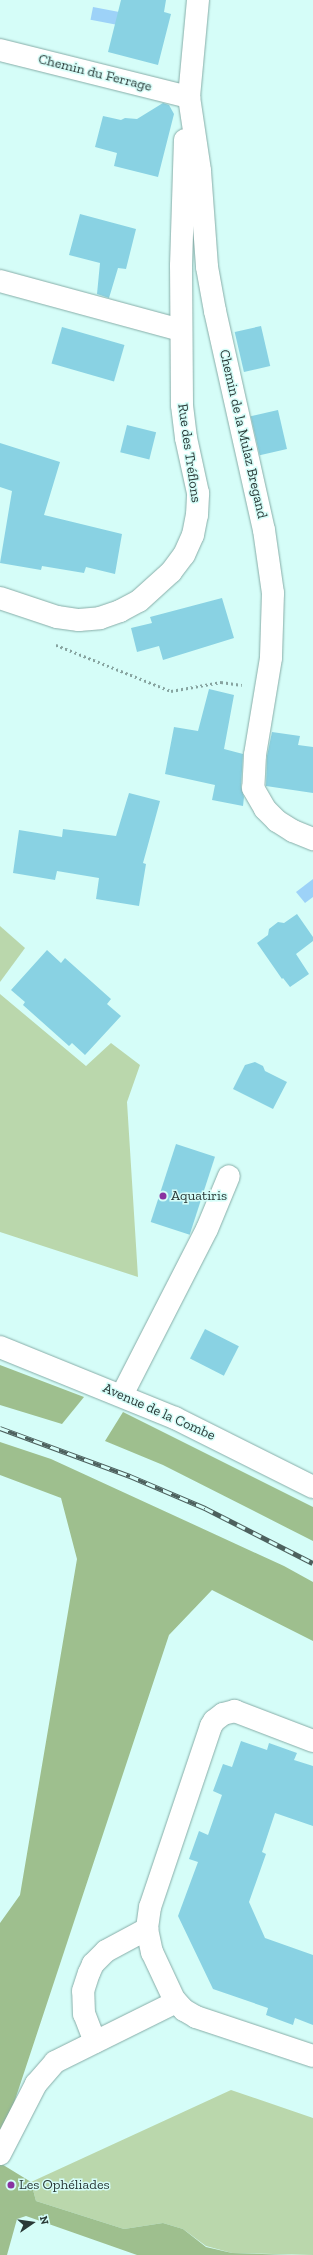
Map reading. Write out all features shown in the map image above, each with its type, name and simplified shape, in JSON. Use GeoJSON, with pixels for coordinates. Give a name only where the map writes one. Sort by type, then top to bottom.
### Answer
{"type":"FeatureCollection","features":[{"type":"Feature","properties":{"kind":"street","name":"Chemin de la Mulaz Bregand"},"geometry":{"type":"LineString","coordinates":[[198,0],[189,97],[200,171],[207,267],[270,562],[273,625],[267,689],[255,755],[254,788],[265,809],[277,821],[293,831],[313,839]]}},
{"type":"Feature","properties":{"kind":"street","name":"Chemin du Ferrage"},"geometry":{"type":"LineString","coordinates":[[0,50],[189,97]]}},
{"type":"Feature","properties":{"kind":"street","name":"Rue des Tréflons"},"geometry":{"type":"LineString","coordinates":[[0,598],[57,617],[78,620],[100,618],[120,611],[139,601],[171,572],[184,555],[193,535],[197,515],[198,493],[183,421],[180,330],[185,144],[189,97]]}},
{"type":"Feature","properties":{"kind":"street"},"geometry":{"type":"LineString","coordinates":[[0,281],[180,330]]}},
{"type":"Feature","properties":{"kind":"street"},"geometry":{"type":"LineString","coordinates":[[122,1395],[208,1229],[229,1176]]}},
{"type":"Feature","properties":{"kind":"street","name":"Avenue de la Combe"},"geometry":{"type":"LineString","coordinates":[[0,1347],[122,1395],[224,1441],[313,1487]]}},
{"type":"Feature","properties":{"kind":"street"},"geometry":{"type":"LineString","coordinates":[[313,1741],[235,1711],[223,1714],[214,1721],[211,1726],[150,1907],[148,1929],[152,1952],[176,2002],[184,2010],[196,2017],[313,2056]]}},
{"type":"Feature","properties":{"kind":"street"},"geometry":{"type":"LineString","coordinates":[[95,2042],[87,2024],[83,2002],[85,1981],[99,1956],[148,1929]]}},
{"type":"Feature","properties":{"kind":"street"},"geometry":{"type":"LineString","coordinates":[[0,2154],[41,2076],[56,2062],[176,2002]]}},
{"type":"Feature","properties":{"kind":"path"},"geometry":{"type":"LineString","coordinates":[[56,645],[171,691],[221,682],[267,689]]}},
{"type":"Feature","properties":{"kind":"green space"},"geometry":{"type":"Polygon","coordinates":[[[0,926],[25,948],[0,982],[0,926]]]}},
{"type":"Feature","properties":{"kind":"green space"},"geometry":{"type":"Polygon","coordinates":[[[0,994],[86,1066],[111,1043],[140,1065],[127,1102],[138,1277],[0,1232],[0,994]]]}},
{"type":"Feature","properties":{"kind":"green space"},"geometry":{"type":"Polygon","coordinates":[[[0,1365],[84,1397],[62,1424],[0,1405],[0,1365]]]}},
{"type":"Feature","properties":{"kind":"green space"},"geometry":{"type":"Polygon","coordinates":[[[123,1412],[313,1507],[313,1541],[163,1465],[105,1441],[123,1412]]]}},
{"type":"Feature","properties":{"kind":"green space"},"geometry":{"type":"Polygon","coordinates":[[[0,1442],[51,1459],[284,1566],[313,1582],[313,1641],[212,1590],[169,1635],[13,2106],[0,2131],[0,1923],[20,1895],[77,1559],[61,1498],[0,1475],[0,1442]]]}},
{"type":"Feature","properties":{"kind":"green space"},"geometry":{"type":"Polygon","coordinates":[[[231,2090],[313,2118],[313,2255],[232,2253],[206,2246],[183,2229],[163,2223],[124,2229],[36,2201],[31,2182],[231,2090]]]}},
{"type":"Feature","properties":{"kind":"green space"},"geometry":{"type":"Polygon","coordinates":[[[0,2163],[31,2182],[36,2201],[124,2229],[163,2223],[183,2229],[206,2247],[232,2253],[292,2255],[137,2255],[26,2216],[17,2219],[7,2255],[0,2255],[0,2163]]]}},
{"type":"Feature","properties":{"kind":"water"},"geometry":{"type":"Polygon","coordinates":[[[93,7],[124,13],[122,26],[91,20],[93,7]]]}},
{"type":"Feature","properties":{"kind":"water"},"geometry":{"type":"Polygon","coordinates":[[[313,879],[313,897],[305,903],[296,892],[313,879]]]}},
{"type":"Feature","properties":{"kind":"building"},"geometry":{"type":"Polygon","coordinates":[[[121,0],[166,0],[164,12],[171,14],[158,65],[108,52],[121,0]]]}},
{"type":"Feature","properties":{"kind":"building"},"geometry":{"type":"Polygon","coordinates":[[[163,103],[169,105],[174,114],[158,177],[114,166],[117,153],[95,147],[103,116],[121,120],[125,118],[137,119],[163,103]]]}},
{"type":"Feature","properties":{"kind":"building"},"geometry":{"type":"Polygon","coordinates":[[[80,214],[136,229],[126,269],[118,268],[109,298],[97,294],[100,263],[69,255],[80,214]]]}},
{"type":"Feature","properties":{"kind":"building"},"geometry":{"type":"Polygon","coordinates":[[[261,326],[270,366],[244,372],[235,332],[261,326]]]}},
{"type":"Feature","properties":{"kind":"building"},"geometry":{"type":"Polygon","coordinates":[[[62,327],[124,345],[114,381],[52,364],[62,327]]]}},
{"type":"Feature","properties":{"kind":"building"},"geometry":{"type":"Polygon","coordinates":[[[278,410],[287,449],[260,455],[251,416],[278,410]]]}},
{"type":"Feature","properties":{"kind":"building"},"geometry":{"type":"Polygon","coordinates":[[[127,425],[156,432],[149,459],[120,452],[127,425]]]}},
{"type":"Feature","properties":{"kind":"building"},"geometry":{"type":"Polygon","coordinates":[[[0,443],[60,462],[44,515],[122,534],[115,574],[86,567],[84,573],[42,566],[41,570],[0,563],[12,491],[0,487],[0,443]]]}},
{"type":"Feature","properties":{"kind":"building"},"geometry":{"type":"Polygon","coordinates":[[[222,598],[234,638],[163,660],[159,646],[137,652],[131,628],[152,623],[150,617],[222,598]]]}},
{"type":"Feature","properties":{"kind":"building"},"geometry":{"type":"Polygon","coordinates":[[[209,689],[234,695],[224,749],[243,754],[241,787],[244,797],[243,806],[212,800],[215,785],[165,774],[174,727],[198,731],[209,689]]]}},
{"type":"Feature","properties":{"kind":"building"},"geometry":{"type":"Polygon","coordinates":[[[272,732],[300,736],[298,745],[313,747],[313,793],[266,786],[267,756],[272,732]]]}},
{"type":"Feature","properties":{"kind":"building"},"geometry":{"type":"Polygon","coordinates":[[[129,793],[160,801],[143,863],[146,864],[139,906],[96,899],[99,878],[57,871],[55,880],[13,873],[19,830],[62,837],[63,829],[116,836],[129,793]]]}},
{"type":"Feature","properties":{"kind":"building"},"geometry":{"type":"Polygon","coordinates":[[[297,914],[313,937],[313,941],[296,954],[309,974],[290,987],[283,978],[282,979],[257,943],[268,935],[269,929],[278,922],[284,923],[297,914]]]}},
{"type":"Feature","properties":{"kind":"building"},"geometry":{"type":"Polygon","coordinates":[[[47,950],[61,963],[65,958],[111,999],[107,1004],[121,1016],[85,1055],[72,1043],[69,1046],[23,1005],[25,1002],[11,990],[47,950]]]}},
{"type":"Feature","properties":{"kind":"building"},"geometry":{"type":"Polygon","coordinates":[[[255,1062],[263,1066],[265,1071],[287,1082],[273,1109],[233,1089],[245,1065],[255,1062]]]}},
{"type":"Feature","properties":{"kind":"building"},"geometry":{"type":"Polygon","coordinates":[[[176,1144],[215,1157],[190,1235],[151,1222],[176,1144]]]}},
{"type":"Feature","properties":{"kind":"building"},"geometry":{"type":"Polygon","coordinates":[[[205,1329],[239,1346],[224,1376],[190,1358],[205,1329]]]}},
{"type":"Feature","properties":{"kind":"building"},"geometry":{"type":"Polygon","coordinates":[[[241,1741],[267,1750],[269,1743],[297,1753],[294,1760],[313,1766],[313,1826],[275,1813],[262,1852],[266,1854],[249,1902],[265,1938],[313,1955],[313,2025],[295,2018],[293,2025],[266,2015],[268,2008],[213,1989],[178,1916],[198,1862],[189,1859],[199,1831],[208,1835],[222,1795],[213,1791],[223,1764],[232,1767],[241,1741]]]}},
{"type":"Feature","properties":{"kind":"railway"},"geometry":{"type":"LineString","coordinates":[[0,1428],[130,1476],[205,1508],[313,1563]]}},
{"type":"Feature","properties":{"kind":"place","name":"Aquatiris"},"geometry":{"type":"Point","coordinates":[163,1196]}},
{"type":"Feature","properties":{"kind":"place","name":"Les Ophéliades"},"geometry":{"type":"Point","coordinates":[11,2185]}}]}
